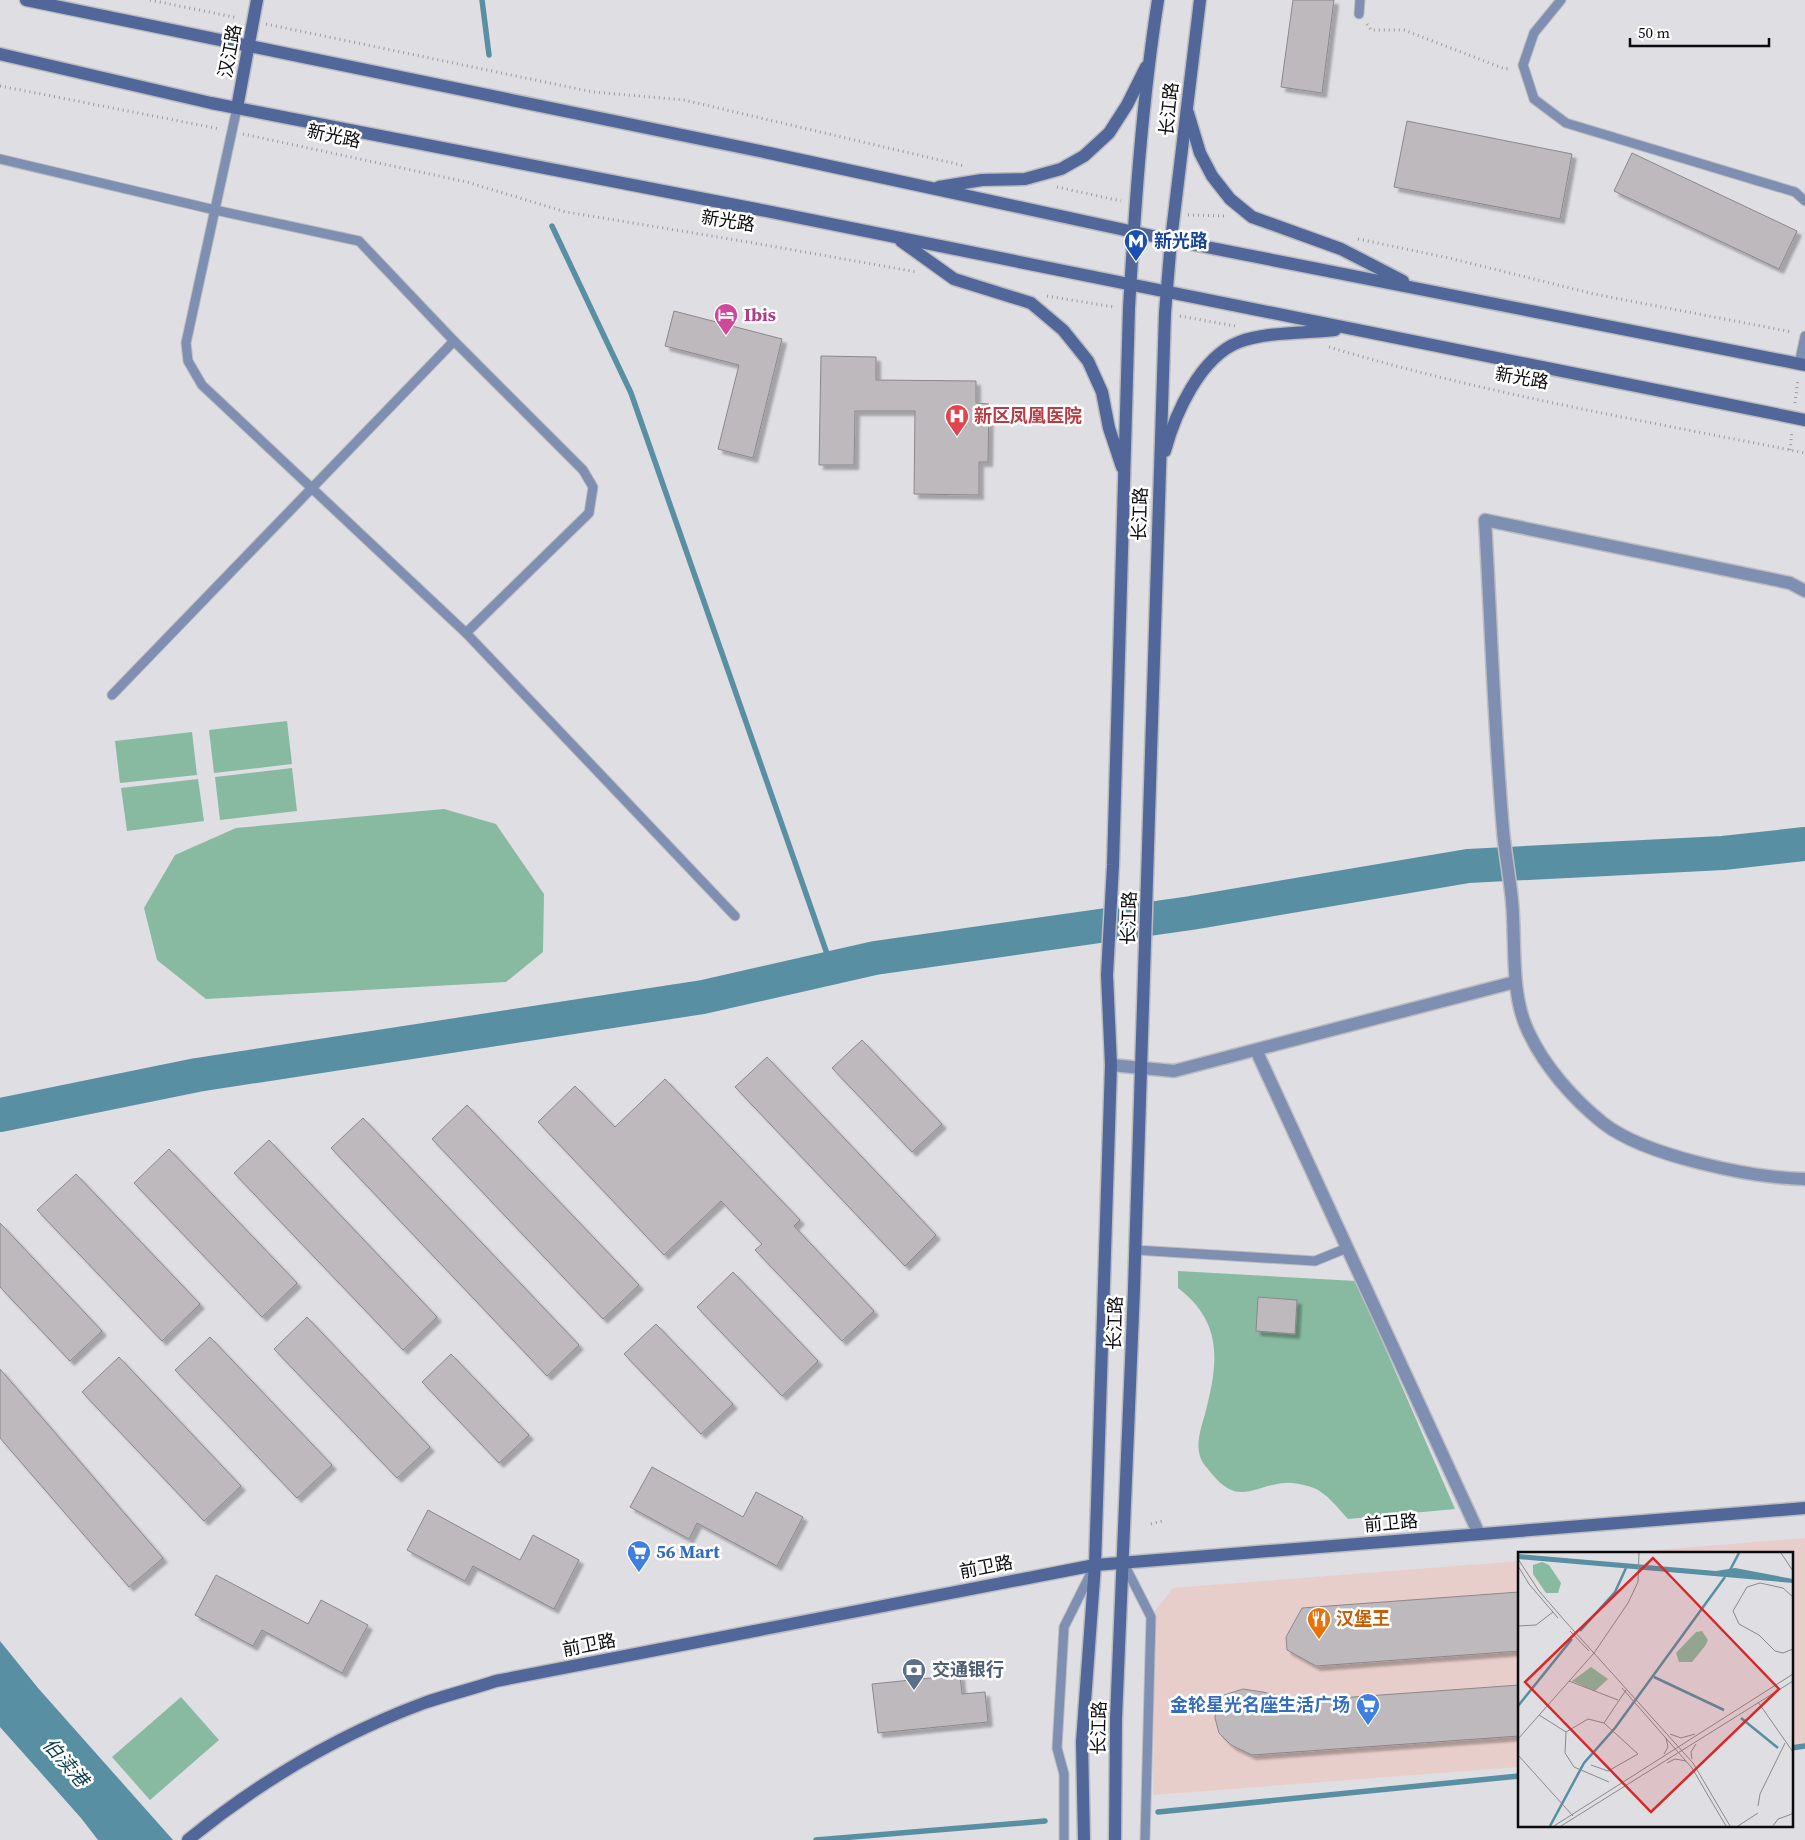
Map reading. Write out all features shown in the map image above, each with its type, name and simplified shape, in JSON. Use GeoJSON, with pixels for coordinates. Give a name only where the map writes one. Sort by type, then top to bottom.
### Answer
{"type":"FeatureCollection","features":[{"type":"Feature","properties":{"kind":"main road"},"geometry":{"type":"LineString","coordinates":[[26,0],[931,188],[1171,240],[1802,365]]}},
{"type":"Feature","properties":{"kind":"main road","name":"汉江路"},"geometry":{"type":"LineString","coordinates":[[237,108],[257,0]]}},
{"type":"Feature","properties":{"kind":"main road","name":"长江路"},"geometry":{"type":"LineString","coordinates":[[1084,1840],[1082,1742],[1095,1565],[1111,1065],[1107,975],[1113,864],[1129,308],[1149,60],[1158,0]]}},
{"type":"Feature","properties":{"kind":"main road","name":"长江路"},"geometry":{"type":"LineString","coordinates":[[1115,1840],[1116,1719],[1135,1250],[1165,313],[1171,240],[1200,0]]}},
{"type":"Feature","properties":{"kind":"main road","name":"新光路"},"geometry":{"type":"LineString","coordinates":[[0,54],[237,108],[1805,420]]}},
{"type":"Feature","properties":{"kind":"main road"},"geometry":{"type":"LineString","coordinates":[[931,188],[982,180],[1025,180],[1061,169],[1084,156],[1109,133],[1127,105],[1149,60]]}},
{"type":"Feature","properties":{"kind":"main road"},"geometry":{"type":"LineString","coordinates":[[1186,106],[1200,153],[1212,176],[1230,199],[1252,217],[1341,249],[1416,288]]}},
{"type":"Feature","properties":{"kind":"main road"},"geometry":{"type":"LineString","coordinates":[[897,238],[954,279],[1031,303],[1063,330],[1088,361],[1102,392],[1109,428],[1125,476]]}},
{"type":"Feature","properties":{"kind":"main road"},"geometry":{"type":"LineString","coordinates":[[1159,473],[1168,437],[1194,382],[1222,354],[1238,342],[1263,336],[1346,328]]}},
{"type":"Feature","properties":{"kind":"main road","name":"前卫路"},"geometry":{"type":"LineString","coordinates":[[188,1840],[214,1819],[282,1771],[348,1736],[424,1703],[496,1681],[1095,1565],[1805,1508]]}},
{"type":"Feature","properties":{"kind":"street"},"geometry":{"type":"LineString","coordinates":[[1805,591],[1790,583],[1484,520],[1503,830],[1512,903],[1515,982],[1528,1031],[1560,1082],[1604,1124],[1641,1145],[1704,1164],[1773,1178],[1805,1179]]}},
{"type":"Feature","properties":{"kind":"street"},"geometry":{"type":"LineString","coordinates":[[1111,1065],[1174,1071],[1515,982]]}},
{"type":"Feature","properties":{"kind":"street"},"geometry":{"type":"LineString","coordinates":[[1256,1050],[1478,1534]]}},
{"type":"Feature","properties":{"kind":"lane"},"geometry":{"type":"LineString","coordinates":[[1359,14],[1360,0]]}},
{"type":"Feature","properties":{"kind":"lane"},"geometry":{"type":"LineString","coordinates":[[1560,0],[1534,34],[1523,65],[1534,99],[1566,123],[1795,192],[1805,201]]}},
{"type":"Feature","properties":{"kind":"lane"},"geometry":{"type":"LineString","coordinates":[[237,108],[186,343],[188,361],[202,386],[466,633],[735,916]]}},
{"type":"Feature","properties":{"kind":"lane"},"geometry":{"type":"LineString","coordinates":[[0,159],[214,210],[359,241],[454,341],[583,470],[593,487],[589,513],[466,633]]}},
{"type":"Feature","properties":{"kind":"lane"},"geometry":{"type":"LineString","coordinates":[[1802,365],[1805,336]]}},
{"type":"Feature","properties":{"kind":"lane"},"geometry":{"type":"LineString","coordinates":[[112,695],[454,341]]}},
{"type":"Feature","properties":{"kind":"lane"},"geometry":{"type":"LineString","coordinates":[[1135,1250],[1315,1261],[1347,1248]]}},
{"type":"Feature","properties":{"kind":"lane"},"geometry":{"type":"LineString","coordinates":[[1123,1563],[1151,1617],[1145,1840]]}},
{"type":"Feature","properties":{"kind":"lane"},"geometry":{"type":"LineString","coordinates":[[1064,1840],[1064,1774],[1058,1748],[1064,1627],[1095,1565]]}},
{"type":"Feature","properties":{"kind":"path"},"geometry":{"type":"LineString","coordinates":[[1359,14],[1371,30],[1404,30],[1505,69],[1523,65]]}},
{"type":"Feature","properties":{"kind":"path","name":"新光路"},"geometry":{"type":"LineString","coordinates":[[0,86],[232,132],[467,182],[566,212],[925,274]]}},
{"type":"Feature","properties":{"kind":"path"},"geometry":{"type":"LineString","coordinates":[[1037,294],[1129,308]]}},
{"type":"Feature","properties":{"kind":"path"},"geometry":{"type":"LineString","coordinates":[[1165,313],[1240,327]]}},
{"type":"Feature","properties":{"kind":"path","name":"新光路"},"geometry":{"type":"LineString","coordinates":[[1325,346],[1396,367],[1483,389],[1559,402],[1805,454]]}},
{"type":"Feature","properties":{"kind":"path"},"geometry":{"type":"LineString","coordinates":[[1151,1524],[1162,1521]]}},
{"type":"Feature","properties":{"kind":"shaded area"},"geometry":{"type":"Polygon","coordinates":[[[1805,1538],[1805,1745],[1792,1746],[1792,1552],[1633,1552],[1805,1538]]]}},
{"type":"Feature","properties":{"kind":"shaded area"},"geometry":{"type":"Polygon","coordinates":[[[1518,1561],[1518,1767],[1153,1795],[1155,1611],[1173,1588],[1518,1561]]]}},
{"type":"Feature","properties":{"kind":"green space"},"geometry":{"type":"Polygon","coordinates":[[[287,721],[292,764],[214,773],[209,730],[287,721]]]}},
{"type":"Feature","properties":{"kind":"green space"},"geometry":{"type":"Polygon","coordinates":[[[192,732],[197,775],[120,783],[115,741],[192,732]]]}},
{"type":"Feature","properties":{"kind":"green space"},"geometry":{"type":"Polygon","coordinates":[[[292,768],[297,811],[220,820],[215,777],[292,768]]]}},
{"type":"Feature","properties":{"kind":"green space"},"geometry":{"type":"Polygon","coordinates":[[[198,779],[204,821],[127,831],[121,788],[198,779]]]}},
{"type":"Feature","properties":{"kind":"green space"},"geometry":{"type":"Polygon","coordinates":[[[444,809],[496,824],[544,894],[543,952],[506,982],[206,999],[157,960],[144,908],[175,855],[236,828],[444,809]]]}},
{"type":"Feature","properties":{"kind":"green space"},"geometry":{"type":"Polygon","coordinates":[[[1178,1271],[1356,1281],[1455,1509],[1348,1519],[1326,1496],[1311,1487],[1288,1483],[1239,1492],[1230,1490],[1222,1484],[1203,1463],[1199,1454],[1200,1431],[1213,1378],[1214,1345],[1203,1315],[1193,1301],[1178,1288],[1178,1271]]]}},
{"type":"Feature","properties":{"kind":"green space"},"geometry":{"type":"Polygon","coordinates":[[[181,1697],[219,1740],[150,1800],[112,1757],[181,1697]]]}},
{"type":"Feature","properties":{"kind":"water","name":"伯渎港"},"geometry":{"type":"Polygon","coordinates":[[[0,1641],[38,1688],[173,1840],[98,1840],[81,1818],[0,1727],[0,1641]]]}},
{"type":"Feature","properties":{"kind":"building"},"geometry":{"type":"Polygon","coordinates":[[[1293,0],[1334,0],[1322,93],[1281,87],[1293,0]]]}},
{"type":"Feature","properties":{"kind":"building"},"geometry":{"type":"Polygon","coordinates":[[[1407,121],[1572,154],[1560,219],[1394,187],[1407,121]]]}},
{"type":"Feature","properties":{"kind":"building"},"geometry":{"type":"Polygon","coordinates":[[[1632,153],[1797,231],[1779,269],[1614,191],[1632,153]]]}},
{"type":"Feature","properties":{"kind":"building"},"geometry":{"type":"Polygon","coordinates":[[[674,311],[782,339],[753,458],[718,449],[739,365],[665,346],[674,311]]]}},
{"type":"Feature","properties":{"kind":"building"},"geometry":{"type":"Polygon","coordinates":[[[821,356],[876,357],[876,380],[976,381],[976,403],[989,404],[988,462],[979,462],[979,495],[914,494],[915,411],[855,411],[854,465],[819,465],[821,356]]]}},
{"type":"Feature","properties":{"kind":"building"},"geometry":{"type":"Polygon","coordinates":[[[862,1040],[942,1124],[912,1152],[832,1068],[862,1040]]]}},
{"type":"Feature","properties":{"kind":"building"},"geometry":{"type":"Polygon","coordinates":[[[767,1057],[936,1235],[905,1266],[735,1087],[767,1057]]]}},
{"type":"Feature","properties":{"kind":"building"},"geometry":{"type":"Polygon","coordinates":[[[665,1079],[800,1220],[794,1226],[874,1311],[842,1341],[755,1250],[762,1244],[721,1201],[664,1255],[538,1122],[575,1086],[615,1127],[665,1079]]]}},
{"type":"Feature","properties":{"kind":"building"},"geometry":{"type":"Polygon","coordinates":[[[467,1105],[639,1285],[603,1319],[432,1139],[467,1105]]]}},
{"type":"Feature","properties":{"kind":"building"},"geometry":{"type":"Polygon","coordinates":[[[363,1118],[579,1345],[547,1376],[331,1148],[363,1118]]]}},
{"type":"Feature","properties":{"kind":"building"},"geometry":{"type":"Polygon","coordinates":[[[269,1140],[437,1317],[403,1350],[234,1173],[269,1140]]]}},
{"type":"Feature","properties":{"kind":"building"},"geometry":{"type":"Polygon","coordinates":[[[169,1149],[297,1283],[262,1317],[134,1183],[169,1149]]]}},
{"type":"Feature","properties":{"kind":"building"},"geometry":{"type":"Polygon","coordinates":[[[76,1174],[200,1304],[162,1341],[37,1210],[76,1174]]]}},
{"type":"Feature","properties":{"kind":"building"},"geometry":{"type":"Polygon","coordinates":[[[0,1223],[102,1331],[70,1361],[0,1287],[0,1223]]]}},
{"type":"Feature","properties":{"kind":"building"},"geometry":{"type":"Polygon","coordinates":[[[733,1272],[818,1361],[782,1396],[697,1307],[733,1272]]]}},
{"type":"Feature","properties":{"kind":"building"},"geometry":{"type":"Polygon","coordinates":[[[1258,1297],[1297,1300],[1295,1334],[1256,1331],[1258,1297]]]}},
{"type":"Feature","properties":{"kind":"building"},"geometry":{"type":"Polygon","coordinates":[[[307,1317],[430,1447],[397,1478],[274,1349],[307,1317]]]}},
{"type":"Feature","properties":{"kind":"building"},"geometry":{"type":"Polygon","coordinates":[[[656,1324],[733,1404],[701,1434],[624,1354],[656,1324]]]}},
{"type":"Feature","properties":{"kind":"building"},"geometry":{"type":"Polygon","coordinates":[[[210,1337],[332,1465],[297,1498],[175,1370],[210,1337]]]}},
{"type":"Feature","properties":{"kind":"building"},"geometry":{"type":"Polygon","coordinates":[[[451,1354],[529,1435],[499,1463],[422,1382],[451,1354]]]}},
{"type":"Feature","properties":{"kind":"building"},"geometry":{"type":"Polygon","coordinates":[[[119,1357],[241,1486],[204,1521],[82,1392],[119,1357]]]}},
{"type":"Feature","properties":{"kind":"building"},"geometry":{"type":"Polygon","coordinates":[[[0,1369],[163,1558],[129,1587],[0,1438],[0,1369]]]}},
{"type":"Feature","properties":{"kind":"building"},"geometry":{"type":"Polygon","coordinates":[[[652,1467],[743,1517],[756,1492],[803,1517],[777,1566],[697,1523],[689,1539],[630,1507],[652,1467]]]}},
{"type":"Feature","properties":{"kind":"building"},"geometry":{"type":"Polygon","coordinates":[[[428,1510],[520,1560],[533,1535],[579,1560],[554,1609],[473,1566],[465,1581],[407,1550],[428,1510]]]}},
{"type":"Feature","properties":{"kind":"building"},"geometry":{"type":"Polygon","coordinates":[[[216,1575],[308,1624],[321,1600],[368,1625],[342,1673],[262,1630],[253,1646],[195,1615],[216,1575]]]}},
{"type":"Feature","properties":{"kind":"building","name":"金轮星光名座生活广场"},"geometry":{"type":"Polygon","coordinates":[[[1518,1592],[1518,1651],[1316,1666],[1287,1650],[1286,1637],[1302,1608],[1518,1592]]]}},
{"type":"Feature","properties":{"kind":"building"},"geometry":{"type":"Polygon","coordinates":[[[960,1675],[962,1694],[985,1692],[988,1722],[878,1733],[872,1684],[960,1675]]]}},
{"type":"Feature","properties":{"kind":"building","name":"金轮星光名座生活广场"},"geometry":{"type":"Polygon","coordinates":[[[1518,1685],[1518,1736],[1252,1755],[1231,1745],[1219,1733],[1215,1718],[1217,1704],[1224,1695],[1243,1689],[1298,1701],[1518,1685]]]}},
{"type":"Feature","properties":{"kind":"waterway"},"geometry":{"type":"LineString","coordinates":[[482,0],[489,55]]}},
{"type":"Feature","properties":{"kind":"waterway"},"geometry":{"type":"LineString","coordinates":[[552,226],[631,393],[832,968]]}},
{"type":"Feature","properties":{"kind":"waterway"},"geometry":{"type":"LineString","coordinates":[[0,1115],[197,1075],[703,997],[875,958],[1191,913],[1468,866],[1723,853],[1805,844]]}},
{"type":"Feature","properties":{"kind":"waterway"},"geometry":{"type":"LineString","coordinates":[[1792,1748],[1805,1746]]}},
{"type":"Feature","properties":{"kind":"waterway"},"geometry":{"type":"LineString","coordinates":[[1158,1812],[1518,1776]]}},
{"type":"Feature","properties":{"kind":"waterway"},"geometry":{"type":"LineString","coordinates":[[816,1840],[1045,1821]]}},
{"type":"Feature","properties":{"kind":"place","name":"新光路"},"geometry":{"type":"Point","coordinates":[1136,262]}},
{"type":"Feature","properties":{"kind":"place","name":"Ibis"},"geometry":{"type":"Point","coordinates":[726,336]}},
{"type":"Feature","properties":{"kind":"place","name":"新区凤凰医院"},"geometry":{"type":"Point","coordinates":[957,437]}},
{"type":"Feature","properties":{"kind":"place","name":"56 Mart"},"geometry":{"type":"Point","coordinates":[639,1573]}},
{"type":"Feature","properties":{"kind":"place","name":"汉堡王"},"geometry":{"type":"Point","coordinates":[1319,1640]}},
{"type":"Feature","properties":{"kind":"place","name":"交通银行"},"geometry":{"type":"Point","coordinates":[914,1691]}},
{"type":"Feature","properties":{"kind":"place","name":"金轮星光名座生活广场"},"geometry":{"type":"Point","coordinates":[1368,1726]}}]}
